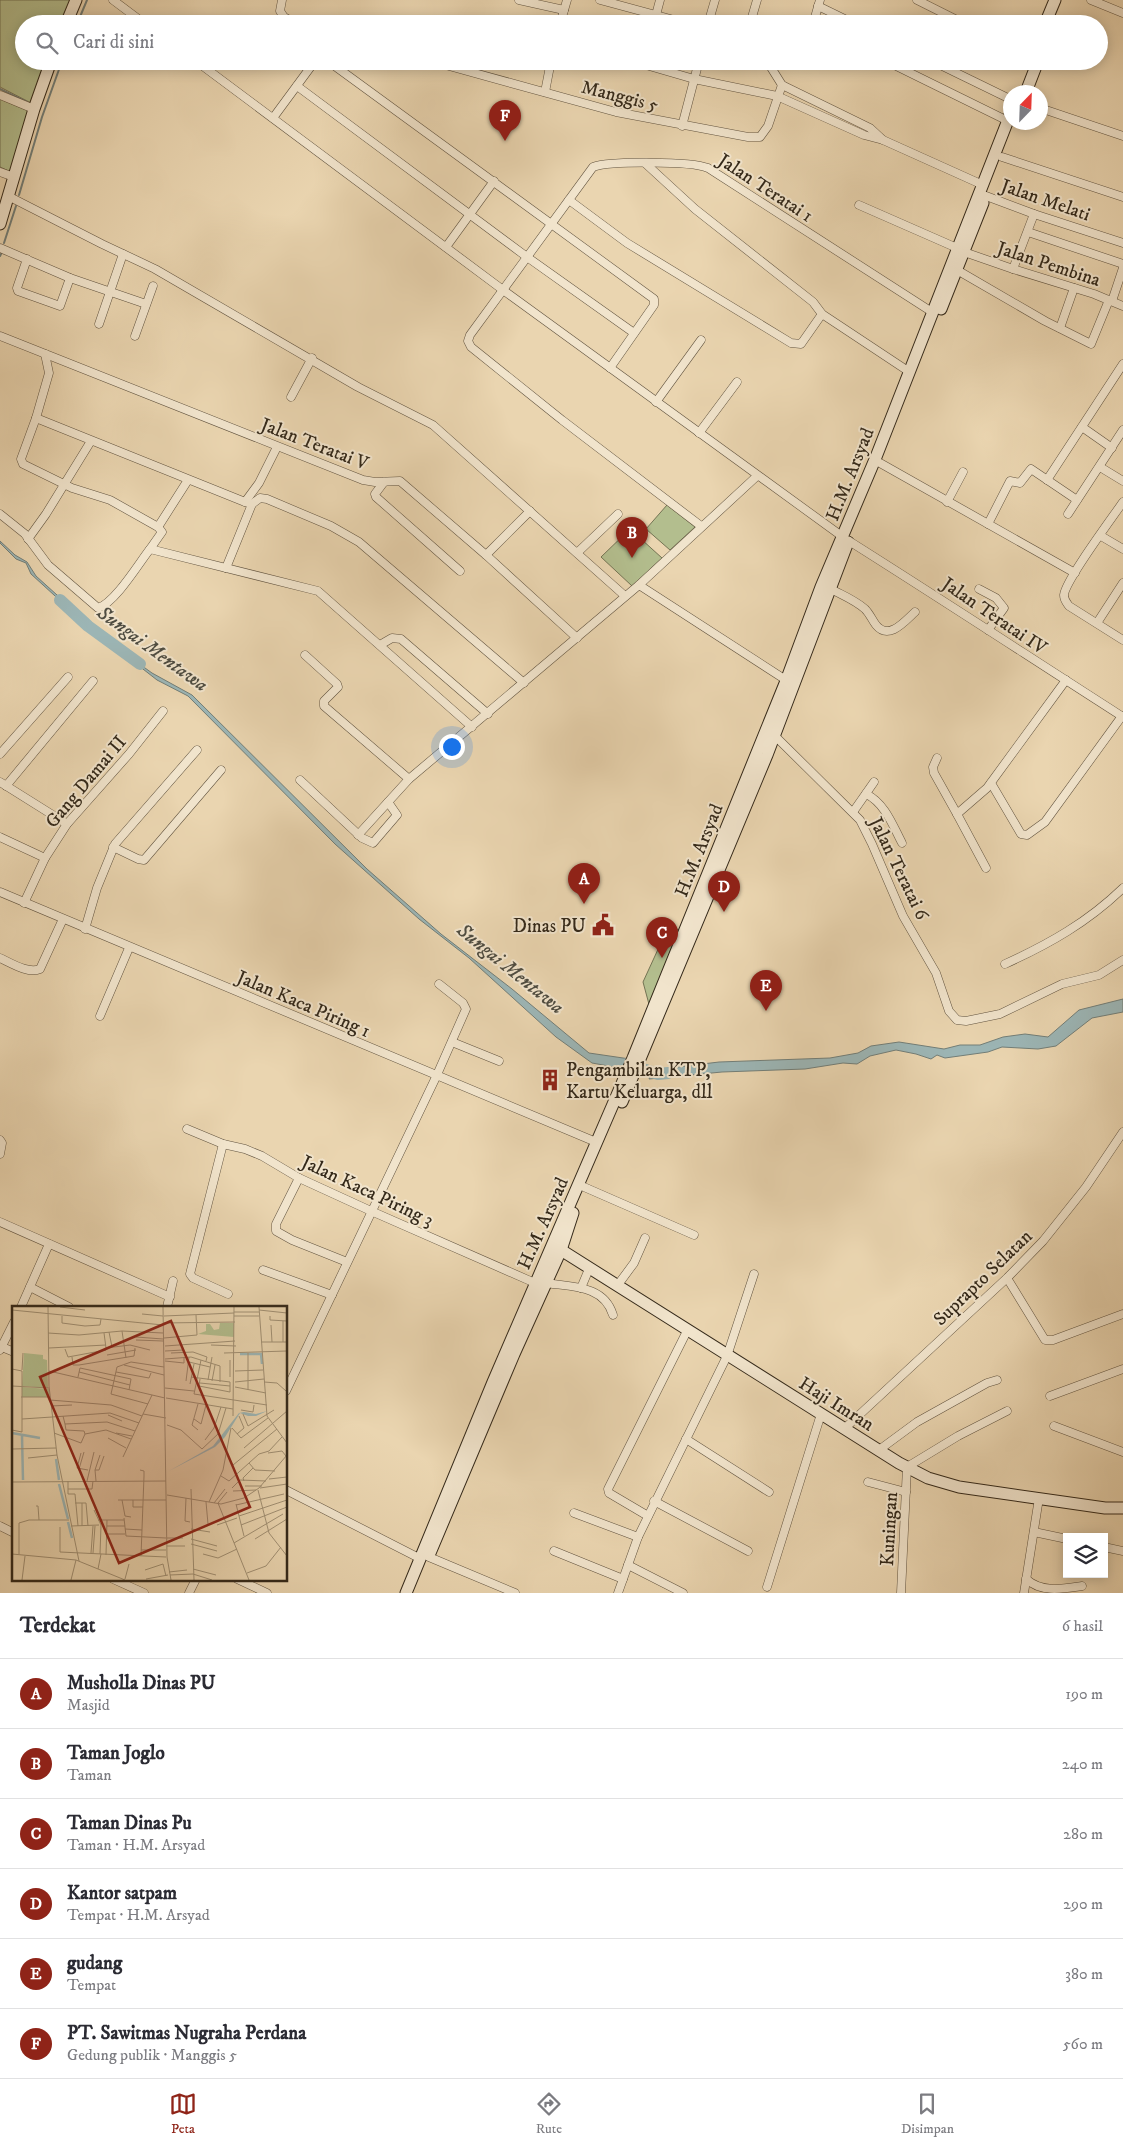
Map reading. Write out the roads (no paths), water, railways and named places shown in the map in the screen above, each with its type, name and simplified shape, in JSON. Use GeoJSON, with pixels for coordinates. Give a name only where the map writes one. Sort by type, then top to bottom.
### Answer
{"type":"FeatureCollection","features":[{"type":"Feature","properties":{"kind":"street"},"geometry":{"type":"LineString","coordinates":[[70,15],[76,0]]}},
{"type":"Feature","properties":{"kind":"street"},"geometry":{"type":"LineString","coordinates":[[114,0],[133,15]]}},
{"type":"Feature","properties":{"kind":"street"},"geometry":{"type":"LineString","coordinates":[[282,0],[280,11],[283,15]]}},
{"type":"Feature","properties":{"kind":"street"},"geometry":{"type":"LineString","coordinates":[[519,0],[564,10]]}},
{"type":"Feature","properties":{"kind":"street"},"geometry":{"type":"LineString","coordinates":[[563,15],[567,0]]}},
{"type":"Feature","properties":{"kind":"street"},"geometry":{"type":"LineString","coordinates":[[600,0],[614,2],[656,15],[660,0]]}},
{"type":"Feature","properties":{"kind":"street"},"geometry":{"type":"LineString","coordinates":[[710,15],[714,0]]}},
{"type":"Feature","properties":{"kind":"street"},"geometry":{"type":"LineString","coordinates":[[753,15],[757,0]]}},
{"type":"Feature","properties":{"kind":"street"},"geometry":{"type":"LineString","coordinates":[[917,0],[947,15]]}},
{"type":"Feature","properties":{"kind":"street"},"geometry":{"type":"LineString","coordinates":[[1049,15],[1055,0]]}},
{"type":"Feature","properties":{"kind":"street"},"geometry":{"type":"LineString","coordinates":[[1056,15],[1062,0]]}},
{"type":"Feature","properties":{"kind":"street"},"geometry":{"type":"LineString","coordinates":[[1091,0],[1123,13]]}},
{"type":"Feature","properties":{"kind":"street"},"geometry":{"type":"LineString","coordinates":[[819,3],[840,15]]}},
{"type":"Feature","properties":{"kind":"street"},"geometry":{"type":"LineString","coordinates":[[0,224],[34,109],[48,70]]}},
{"type":"Feature","properties":{"kind":"street","name":"Jalan Teratai IV"},"geometry":{"type":"LineString","coordinates":[[208,70],[503,290],[846,539],[933,593],[1122,716]]}},
{"type":"Feature","properties":{"kind":"street"},"geometry":{"type":"LineString","coordinates":[[274,118],[309,70]]}},
{"type":"Feature","properties":{"kind":"street"},"geometry":{"type":"LineString","coordinates":[[340,70],[654,299],[654,305],[610,368]]}},
{"type":"Feature","properties":{"kind":"street","name":"Manggis 5"},"geometry":{"type":"LineString","coordinates":[[464,70],[616,112],[748,137],[760,137],[768,126],[782,85],[870,128],[883,140]]}},
{"type":"Feature","properties":{"kind":"street"},"geometry":{"type":"LineString","coordinates":[[545,92],[550,70]]}},
{"type":"Feature","properties":{"kind":"street","name":"Manggis 5"},"geometry":{"type":"LineString","coordinates":[[663,70],[694,79],[777,96],[864,135],[883,140],[985,191]]}},
{"type":"Feature","properties":{"kind":"street"},"geometry":{"type":"LineString","coordinates":[[682,126],[696,70]]}},
{"type":"Feature","properties":{"kind":"street"},"geometry":{"type":"LineString","coordinates":[[773,70],[782,85]]}},
{"type":"Feature","properties":{"kind":"street"},"geometry":{"type":"LineString","coordinates":[[905,70],[1003,116]]}},
{"type":"Feature","properties":{"kind":"street"},"geometry":{"type":"LineString","coordinates":[[950,70],[1003,96]]}},
{"type":"Feature","properties":{"kind":"street"},"geometry":{"type":"LineString","coordinates":[[1022,85],[1028,70]]}},
{"type":"Feature","properties":{"kind":"street"},"geometry":{"type":"LineString","coordinates":[[1029,85],[1035,70]]}},
{"type":"Feature","properties":{"kind":"street"},"geometry":{"type":"LineString","coordinates":[[297,86],[634,333]]}},
{"type":"Feature","properties":{"kind":"street"},"geometry":{"type":"LineString","coordinates":[[0,95],[34,109]]}},
{"type":"Feature","properties":{"kind":"street"},"geometry":{"type":"LineString","coordinates":[[1048,111],[1123,136]]}},
{"type":"Feature","properties":{"kind":"street","name":"H.M. Arsyad"},"geometry":{"type":"LineString","coordinates":[[414,1593],[425,1558],[541,1283],[596,1142],[637,1059],[713,888],[774,735],[789,683],[830,589],[846,539],[880,463],[1007,130]]}},
{"type":"Feature","properties":{"kind":"street","name":"H.M. Arsyad"},"geometry":{"type":"LineString","coordinates":[[985,191],[1002,157],[1009,130]]}},
{"type":"Feature","properties":{"kind":"street"},"geometry":{"type":"LineString","coordinates":[[1002,157],[1123,197]]}},
{"type":"Feature","properties":{"kind":"street","name":"Jalan Teratai 1"},"geometry":{"type":"LineString","coordinates":[[702,526],[562,420],[471,347],[468,340],[593,166],[607,163],[692,164],[708,168],[932,312]]}},
{"type":"Feature","properties":{"kind":"street"},"geometry":{"type":"LineString","coordinates":[[646,164],[695,209],[813,302],[822,314],[908,371]]}},
{"type":"Feature","properties":{"kind":"street"},"geometry":{"type":"LineString","coordinates":[[0,172],[14,177]]}},
{"type":"Feature","properties":{"kind":"street"},"geometry":{"type":"LineString","coordinates":[[446,248],[494,181]]}},
{"type":"Feature","properties":{"kind":"street","name":"Jalan Melati"},"geometry":{"type":"LineString","coordinates":[[985,191],[1034,214],[1123,243]]}},
{"type":"Feature","properties":{"kind":"street"},"geometry":{"type":"LineString","coordinates":[[8,196],[155,269],[312,358],[358,387],[433,425],[625,596]]}},
{"type":"Feature","properties":{"kind":"street"},"geometry":{"type":"LineString","coordinates":[[569,200],[627,243],[791,343],[801,344],[822,314]]}},
{"type":"Feature","properties":{"kind":"street","name":"Jalan Pembina"},"geometry":{"type":"LineString","coordinates":[[859,205],[961,250],[1013,270],[1074,288],[1123,306]]}},
{"type":"Feature","properties":{"kind":"street"},"geometry":{"type":"LineString","coordinates":[[1013,270],[1034,214]]}},
{"type":"Feature","properties":{"kind":"street"},"geometry":{"type":"LineString","coordinates":[[957,270],[1092,344],[1123,266],[1028,232]]}},
{"type":"Feature","properties":{"kind":"street"},"geometry":{"type":"LineString","coordinates":[[0,248],[70,278],[146,304]]}},
{"type":"Feature","properties":{"kind":"street","name":"H.M. Arsyad"},"geometry":{"type":"LineString","coordinates":[[637,1059],[846,539],[908,371],[932,312],[957,270],[961,250]]}},
{"type":"Feature","properties":{"kind":"street"},"geometry":{"type":"LineString","coordinates":[[100,324],[123,254]]}},
{"type":"Feature","properties":{"kind":"street"},"geometry":{"type":"LineString","coordinates":[[27,259],[17,288],[18,291],[60,306],[70,278]]}},
{"type":"Feature","properties":{"kind":"street"},"geometry":{"type":"LineString","coordinates":[[135,336],[153,286]]}},
{"type":"Feature","properties":{"kind":"street"},"geometry":{"type":"LineString","coordinates":[[1060,328],[1074,288]]}},
{"type":"Feature","properties":{"kind":"street","name":"Jalan Teratai V"},"geometry":{"type":"LineString","coordinates":[[0,336],[363,480],[400,481],[486,555],[577,638]]}},
{"type":"Feature","properties":{"kind":"street"},"geometry":{"type":"LineString","coordinates":[[656,402],[701,340]]}},
{"type":"Feature","properties":{"kind":"street"},"geometry":{"type":"LineString","coordinates":[[0,514],[28,539],[48,565],[98,608],[107,603],[126,582],[162,532],[158,527],[110,500],[64,484],[21,462],[49,373],[45,354]]}},
{"type":"Feature","properties":{"kind":"street"},"geometry":{"type":"LineString","coordinates":[[291,397],[312,358]]}},
{"type":"Feature","properties":{"kind":"street"},"geometry":{"type":"LineString","coordinates":[[1047,480],[1123,364]]}},
{"type":"Feature","properties":{"kind":"street"},"geometry":{"type":"LineString","coordinates":[[699,433],[737,382]]}},
{"type":"Feature","properties":{"kind":"street"},"geometry":{"type":"LineString","coordinates":[[36,418],[248,503],[260,498],[267,499],[331,526],[353,538],[524,683]]}},
{"type":"Feature","properties":{"kind":"street"},"geometry":{"type":"LineString","coordinates":[[1082,427],[1112,448]]}},
{"type":"Feature","properties":{"kind":"street"},"geometry":{"type":"LineString","coordinates":[[1068,514],[1123,430]]}},
{"type":"Feature","properties":{"kind":"street"},"geometry":{"type":"LineString","coordinates":[[28,539],[46,514],[91,441]]}},
{"type":"Feature","properties":{"kind":"street"},"geometry":{"type":"LineString","coordinates":[[226,568],[248,503],[277,447]]}},
{"type":"Feature","properties":{"kind":"street"},"geometry":{"type":"LineString","coordinates":[[880,463],[1076,573]]}},
{"type":"Feature","properties":{"kind":"street"},"geometry":{"type":"LineString","coordinates":[[1100,467],[1123,481]]}},
{"type":"Feature","properties":{"kind":"street"},"geometry":{"type":"LineString","coordinates":[[988,524],[1010,481],[1020,482],[1031,468],[1077,500]]}},
{"type":"Feature","properties":{"kind":"street"},"geometry":{"type":"LineString","coordinates":[[947,502],[963,472]]}},
{"type":"Feature","properties":{"kind":"street"},"geometry":{"type":"LineString","coordinates":[[358,835],[409,779],[639,585],[757,476]]}},
{"type":"Feature","properties":{"kind":"street"},"geometry":{"type":"LineString","coordinates":[[158,527],[188,480]]}},
{"type":"Feature","properties":{"kind":"street"},"geometry":{"type":"LineString","coordinates":[[384,482],[375,494],[376,497],[460,571]]}},
{"type":"Feature","properties":{"kind":"street"},"geometry":{"type":"LineString","coordinates":[[1123,502],[1066,587],[1065,600],[1069,606],[1123,640]]}},
{"type":"Feature","properties":{"kind":"street"},"geometry":{"type":"LineString","coordinates":[[486,555],[530,511]]}},
{"type":"Feature","properties":{"kind":"street"},"geometry":{"type":"LineString","coordinates":[[577,553],[618,514]]}},
{"type":"Feature","properties":{"kind":"street"},"geometry":{"type":"LineString","coordinates":[[1101,536],[1123,549]]}},
{"type":"Feature","properties":{"kind":"street"},"geometry":{"type":"LineString","coordinates":[[150,549],[318,591],[472,726]]}},
{"type":"Feature","properties":{"kind":"street"},"geometry":{"type":"LineString","coordinates":[[1097,623],[1123,583]]}},
{"type":"Feature","properties":{"kind":"street"},"geometry":{"type":"LineString","coordinates":[[639,585],[789,683]]}},
{"type":"Feature","properties":{"kind":"street"},"geometry":{"type":"LineString","coordinates":[[830,589],[858,603],[871,615],[878,627],[886,632],[894,630],[916,612]]}},
{"type":"Feature","properties":{"kind":"street"},"geometry":{"type":"LineString","coordinates":[[979,589],[996,598],[1004,608],[988,630]]}},
{"type":"Feature","properties":{"kind":"street"},"geometry":{"type":"LineString","coordinates":[[380,645],[392,638],[401,639],[488,714]]}},
{"type":"Feature","properties":{"kind":"street"},"geometry":{"type":"LineString","coordinates":[[305,655],[337,684],[338,687],[324,700],[324,706],[409,779]]}},
{"type":"Feature","properties":{"kind":"street"},"geometry":{"type":"LineString","coordinates":[[0,754],[68,677]]}},
{"type":"Feature","properties":{"kind":"street"},"geometry":{"type":"LineString","coordinates":[[957,814],[991,782],[1066,680]]}},
{"type":"Feature","properties":{"kind":"street"},"geometry":{"type":"LineString","coordinates":[[67,824],[3,784],[94,681]]}},
{"type":"Feature","properties":{"kind":"street","name":"Gang Damai II"},"geometry":{"type":"LineString","coordinates":[[24,902],[45,858],[67,824],[164,711]]}},
{"type":"Feature","properties":{"kind":"street"},"geometry":{"type":"LineString","coordinates":[[991,782],[1021,834],[1027,835],[1045,822],[1122,716]]}},
{"type":"Feature","properties":{"kind":"street","name":"Jalan Teratai 6"},"geometry":{"type":"LineString","coordinates":[[774,735],[854,812],[872,844],[903,916],[936,973],[949,1012],[957,1020],[966,1021],[1000,1014],[1062,984],[1099,976],[1123,960]]}},
{"type":"Feature","properties":{"kind":"street"},"geometry":{"type":"LineString","coordinates":[[85,929],[97,888],[118,839],[197,750]]}},
{"type":"Feature","properties":{"kind":"street"},"geometry":{"type":"LineString","coordinates":[[937,758],[933,767],[934,773],[986,868]]}},
{"type":"Feature","properties":{"kind":"street"},"geometry":{"type":"LineString","coordinates":[[113,847],[144,860],[221,770]]}},
{"type":"Feature","properties":{"kind":"street"},"geometry":{"type":"LineString","coordinates":[[300,780],[367,842],[373,843],[398,815],[388,802]]}},
{"type":"Feature","properties":{"kind":"street"},"geometry":{"type":"LineString","coordinates":[[854,812],[874,782]]}},
{"type":"Feature","properties":{"kind":"street"},"geometry":{"type":"LineString","coordinates":[[866,794],[873,797],[886,812],[902,843]]}},
{"type":"Feature","properties":{"kind":"street"},"geometry":{"type":"LineString","coordinates":[[0,837],[45,858]]}},
{"type":"Feature","properties":{"kind":"street"},"geometry":{"type":"LineString","coordinates":[[1005,964],[1050,943],[1083,921],[1123,888]]}},
{"type":"Feature","properties":{"kind":"street","name":"Jalan Kaca Piring 1"},"geometry":{"type":"LineString","coordinates":[[0,892],[129,948],[596,1142]]}},
{"type":"Feature","properties":{"kind":"street"},"geometry":{"type":"LineString","coordinates":[[0,958],[35,972],[40,969],[63,919]]}},
{"type":"Feature","properties":{"kind":"street"},"geometry":{"type":"LineString","coordinates":[[100,1016],[129,948]]}},
{"type":"Feature","properties":{"kind":"street"},"geometry":{"type":"LineString","coordinates":[[288,1387],[466,1009],[465,1006],[439,984]]}},
{"type":"Feature","properties":{"kind":"street"},"geometry":{"type":"LineString","coordinates":[[452,1042],[499,1061]]}},
{"type":"Feature","properties":{"kind":"street","name":"H.M. Arsyad"},"geometry":{"type":"LineString","coordinates":[[541,1283],[561,1250],[630,1073]]}},
{"type":"Feature","properties":{"kind":"street","name":"Jalan Kaca Piring 3"},"geometry":{"type":"LineString","coordinates":[[187,1129],[223,1144],[245,1149],[262,1156],[299,1178],[371,1211],[541,1283],[580,1288],[601,1295],[610,1304],[613,1315]]}},
{"type":"Feature","properties":{"kind":"street","name":"Suprapto Selatan"},"geometry":{"type":"LineString","coordinates":[[844,1429],[1007,1278],[1043,1241],[1086,1187],[1123,1132]]}},
{"type":"Feature","properties":{"kind":"street"},"geometry":{"type":"LineString","coordinates":[[0,1140],[2,1143],[0,1154]]}},
{"type":"Feature","properties":{"kind":"street"},"geometry":{"type":"LineString","coordinates":[[223,1144],[190,1274],[193,1278],[228,1294]]}},
{"type":"Feature","properties":{"kind":"street"},"geometry":{"type":"LineString","coordinates":[[299,1178],[276,1224],[276,1230],[292,1240],[347,1262]]}},
{"type":"Feature","properties":{"kind":"street"},"geometry":{"type":"LineString","coordinates":[[584,1187],[694,1236]]}},
{"type":"Feature","properties":{"kind":"street"},"geometry":{"type":"LineString","coordinates":[[0,1222],[170,1297]]}},
{"type":"Feature","properties":{"kind":"street"},"geometry":{"type":"LineString","coordinates":[[617,1286],[634,1263],[645,1238]]}},
{"type":"Feature","properties":{"kind":"street"},"geometry":{"type":"LineString","coordinates":[[21,1306],[49,1244]]}},
{"type":"Feature","properties":{"kind":"street","name":"Haji Imran"},"geometry":{"type":"LineString","coordinates":[[561,1250],[726,1356],[928,1478],[959,1487],[1123,1508]]}},
{"type":"Feature","properties":{"kind":"street"},"geometry":{"type":"LineString","coordinates":[[580,1288],[590,1269]]}},
{"type":"Feature","properties":{"kind":"street"},"geometry":{"type":"LineString","coordinates":[[263,1270],[332,1295]]}},
{"type":"Feature","properties":{"kind":"street"},"geometry":{"type":"LineString","coordinates":[[618,1593],[638,1537],[654,1501],[726,1356],[754,1274]]}},
{"type":"Feature","properties":{"kind":"street"},"geometry":{"type":"LineString","coordinates":[[1007,1278],[1045,1340],[1053,1340],[1123,1314]]}},
{"type":"Feature","properties":{"kind":"street"},"geometry":{"type":"LineString","coordinates":[[167,1306],[173,1282]]}},
{"type":"Feature","properties":{"kind":"street"},"geometry":{"type":"LineString","coordinates":[[30,1287],[67,1306]]}},
{"type":"Feature","properties":{"kind":"street"},"geometry":{"type":"LineString","coordinates":[[1,1349],[12,1326]]}},
{"type":"Feature","properties":{"kind":"street"},"geometry":{"type":"LineString","coordinates":[[648,1516],[609,1493],[608,1489],[687,1331]]}},
{"type":"Feature","properties":{"kind":"street"},"geometry":{"type":"LineString","coordinates":[[1050,1396],[1123,1369]]}},
{"type":"Feature","properties":{"kind":"street"},"geometry":{"type":"LineString","coordinates":[[879,1450],[917,1422],[987,1383],[997,1380]]}},
{"type":"Feature","properties":{"kind":"street"},"geometry":{"type":"LineString","coordinates":[[907,1467],[958,1436],[1007,1411]]}},
{"type":"Feature","properties":{"kind":"street"},"geometry":{"type":"LineString","coordinates":[[767,1587],[821,1414]]}},
{"type":"Feature","properties":{"kind":"street"},"geometry":{"type":"LineString","coordinates":[[1054,1426],[1123,1452]]}},
{"type":"Feature","properties":{"kind":"street"},"geometry":{"type":"LineString","coordinates":[[686,1439],[769,1492]]}},
{"type":"Feature","properties":{"kind":"street","name":"Kuningan"},"geometry":{"type":"LineString","coordinates":[[901,1593],[907,1467]]}},
{"type":"Feature","properties":{"kind":"street"},"geometry":{"type":"LineString","coordinates":[[868,1482],[906,1492]]}},
{"type":"Feature","properties":{"kind":"street"},"geometry":{"type":"LineString","coordinates":[[288,1491],[425,1558],[515,1593]]}},
{"type":"Feature","properties":{"kind":"street"},"geometry":{"type":"LineString","coordinates":[[1024,1593],[1039,1498]]}},
{"type":"Feature","properties":{"kind":"street"},"geometry":{"type":"LineString","coordinates":[[654,1501],[748,1551]]}},
{"type":"Feature","properties":{"kind":"street"},"geometry":{"type":"LineString","coordinates":[[574,1513],[638,1537]]}},
{"type":"Feature","properties":{"kind":"street"},"geometry":{"type":"LineString","coordinates":[[0,1526],[12,1532]]}},
{"type":"Feature","properties":{"kind":"street"},"geometry":{"type":"LineString","coordinates":[[1034,1532],[1063,1538]]}},
{"type":"Feature","properties":{"kind":"street"},"geometry":{"type":"LineString","coordinates":[[1108,1548],[1123,1550]]}},
{"type":"Feature","properties":{"kind":"street"},"geometry":{"type":"LineString","coordinates":[[554,1550],[623,1579]]}},
{"type":"Feature","properties":{"kind":"street","name":"H.M. Arsyad"},"geometry":{"type":"LineString","coordinates":[[406,1593],[425,1558]]}},
{"type":"Feature","properties":{"kind":"street"},"geometry":{"type":"LineString","coordinates":[[628,1565],[683,1593]]}},
{"type":"Feature","properties":{"kind":"street"},"geometry":{"type":"LineString","coordinates":[[1026,1579],[1035,1588],[1045,1590],[1082,1586]]}},
{"type":"Feature","properties":{"kind":"street"},"geometry":{"type":"LineString","coordinates":[[115,1580],[144,1593]]}},
{"type":"Feature","properties":{"kind":"street"},"geometry":{"type":"LineString","coordinates":[[189,1593],[196,1580]]}},
{"type":"Feature","properties":{"kind":"street"},"geometry":{"type":"LineString","coordinates":[[239,1580],[267,1593]]}},
{"type":"Feature","properties":{"kind":"water","name":"Sungai Mentawa"},"geometry":{"type":"Polygon","coordinates":[[[0,541],[15,555],[27,562],[36,576],[109,642],[152,673],[192,695],[367,869],[441,934],[512,989],[589,1053],[630,1059],[625,1069],[592,1063],[556,1037],[469,958],[419,919],[335,844],[188,696],[157,680],[93,630],[87,628],[78,617],[31,574],[26,563],[16,559],[0,541]]]}},
{"type":"Feature","properties":{"kind":"water"},"geometry":{"type":"Polygon","coordinates":[[[1123,999],[1123,1012],[1092,1018],[1056,1046],[1038,1049],[1002,1047],[988,1052],[945,1058],[937,1055],[931,1059],[896,1050],[870,1056],[857,1064],[843,1063],[805,1069],[722,1072],[649,1079],[653,1070],[719,1062],[830,1058],[858,1053],[871,1046],[899,1042],[944,1049],[960,1045],[980,1045],[1003,1037],[1025,1034],[1048,1037],[1079,1010],[1123,999]]]}},
{"type":"Feature","properties":{"kind":"waterway"},"geometry":{"type":"LineString","coordinates":[[81,15],[87,0]]}},
{"type":"Feature","properties":{"kind":"waterway"},"geometry":{"type":"LineString","coordinates":[[19,195],[42,117],[59,70]]}},
{"type":"Feature","properties":{"kind":"waterway"},"geometry":{"type":"LineString","coordinates":[[0,89],[27,102]]}},
{"type":"Feature","properties":{"kind":"waterway"},"geometry":{"type":"LineString","coordinates":[[4,243],[16,206]]}},
{"type":"Feature","properties":{"kind":"waterway","name":"Sungai Mentawa"},"geometry":{"type":"LineString","coordinates":[[60,600],[88,626],[140,664]]}},
{"type":"Feature","properties":{"kind":"waterway","name":"Sungai Mentawa"},"geometry":{"type":"LineString","coordinates":[[627,1064],[658,1074],[668,1073]]}},
{"type":"Feature","properties":{"kind":"place","name":"PT. Sawitmas Nugraha Perdana"},"geometry":{"type":"Point","coordinates":[505,141]}},
{"type":"Feature","properties":{"kind":"place","name":"Taman Joglo"},"geometry":{"type":"Point","coordinates":[632,558]}},
{"type":"Feature","properties":{"kind":"place","name":"Musholla Dinas PU"},"geometry":{"type":"Point","coordinates":[584,904]}},
{"type":"Feature","properties":{"kind":"place","name":"Kantor satpam"},"geometry":{"type":"Point","coordinates":[724,912]}},
{"type":"Feature","properties":{"kind":"place","name":"Dinas PU"},"geometry":{"type":"Point","coordinates":[603,925]}},
{"type":"Feature","properties":{"kind":"place","name":"Taman Dinas Pu"},"geometry":{"type":"Point","coordinates":[662,958]}},
{"type":"Feature","properties":{"kind":"place","name":"gudang"},"geometry":{"type":"Point","coordinates":[766,1011]}},
{"type":"Feature","properties":{"kind":"place","name":"Pengambilan KTP, Kartu Keluarga, dll"},"geometry":{"type":"Point","coordinates":[550,1080]}}]}
